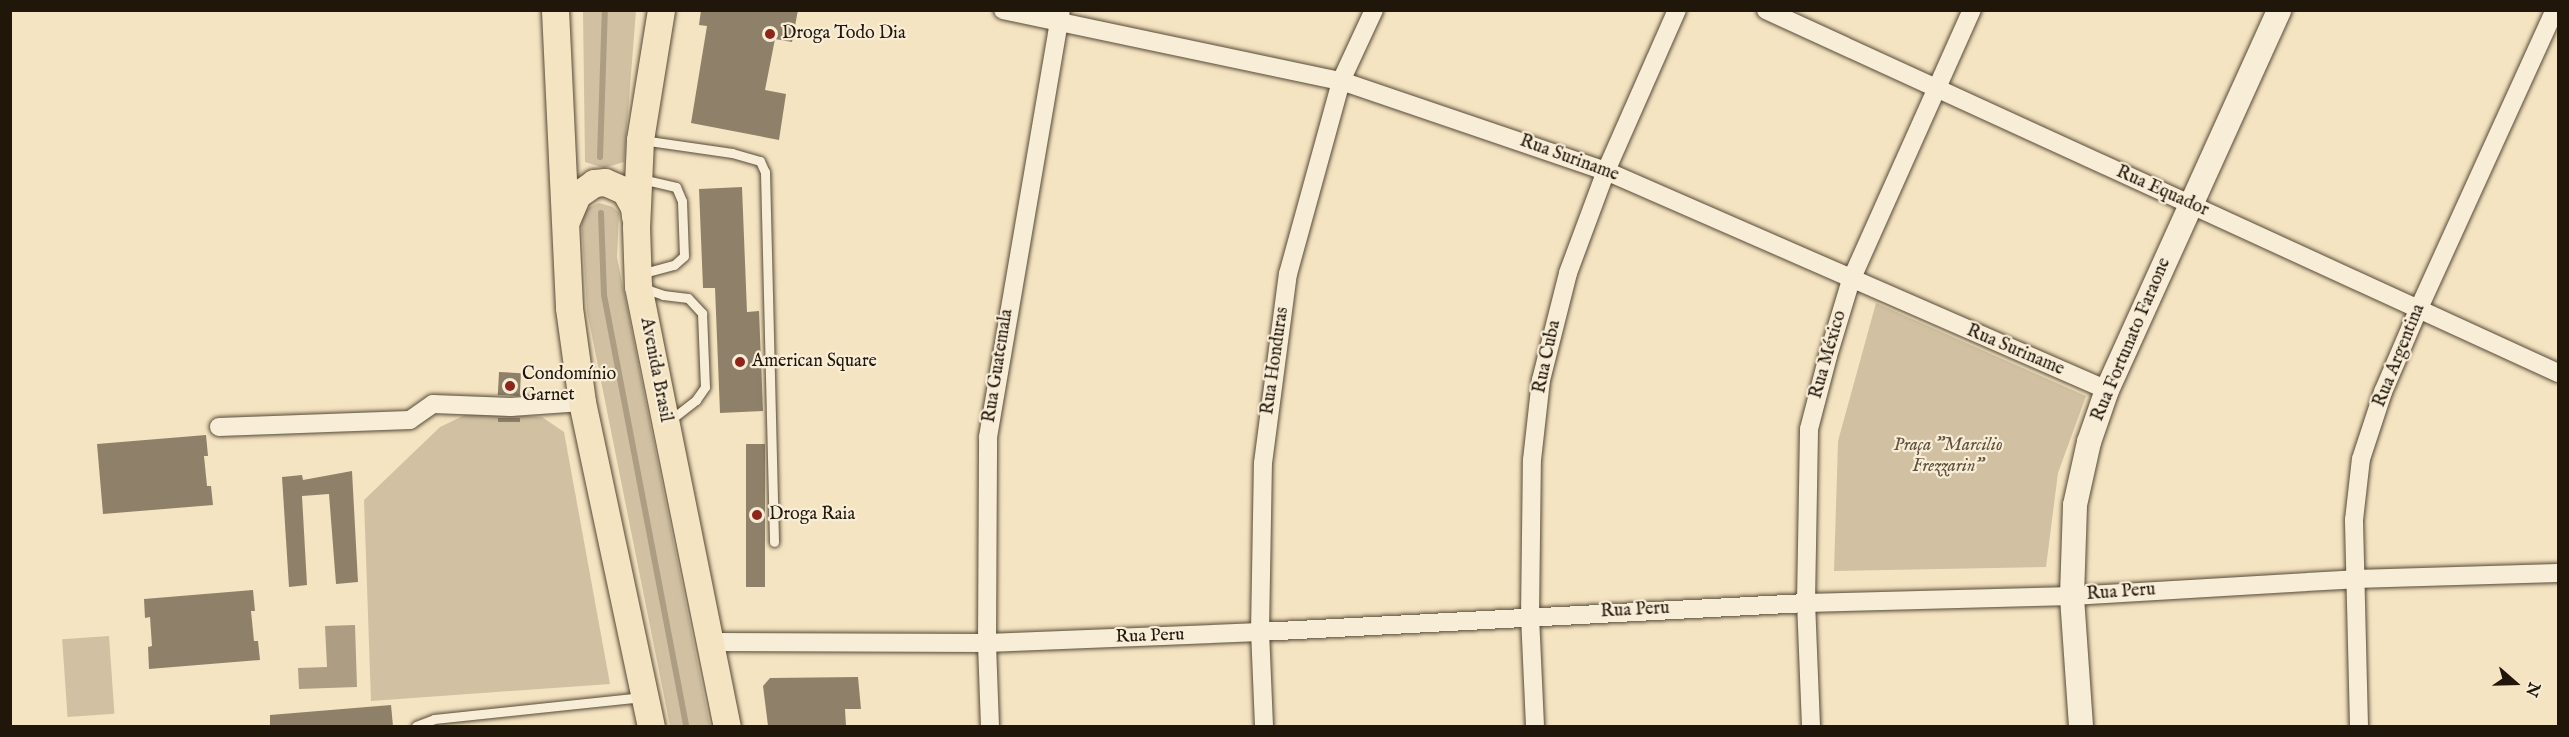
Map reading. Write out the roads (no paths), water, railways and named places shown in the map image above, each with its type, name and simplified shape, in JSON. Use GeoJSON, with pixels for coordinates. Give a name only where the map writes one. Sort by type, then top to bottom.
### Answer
{"type":"FeatureCollection","features":[{"type":"Feature","properties":{"kind":"main road"},"geometry":{"type":"LineString","coordinates":[[555,10],[569,308],[582,402],[651,726]]}},
{"type":"Feature","properties":{"kind":"main road","name":"Avenida Brasil"},"geometry":{"type":"LineString","coordinates":[[661,10],[640,140],[636,227],[638,280],[727,726]]}},
{"type":"Feature","properties":{"kind":"main road","name":"Rua Fortunato Faraone"},"geometry":{"type":"LineString","coordinates":[[2080,726],[2072,596],[2075,505],[2089,442],[2107,390],[2280,10]]}},
{"type":"Feature","properties":{"kind":"main road"},"geometry":{"type":"LineString","coordinates":[[565,225],[577,195],[594,183],[605,182],[616,185],[631,199],[636,227]]}},
{"type":"Feature","properties":{"kind":"street","name":"Rua Suriname"},"geometry":{"type":"LineString","coordinates":[[1003,10],[1060,16],[1341,81],[1606,171],[2107,390]]}},
{"type":"Feature","properties":{"kind":"street","name":"Rua Honduras"},"geometry":{"type":"LineString","coordinates":[[1264,726],[1260,632],[1263,463],[1288,274],[1341,81],[1374,10]]}},
{"type":"Feature","properties":{"kind":"street","name":"Rua Cuba"},"geometry":{"type":"LineString","coordinates":[[1535,726],[1530,617],[1532,460],[1540,380],[1568,273],[1606,171],[1677,10]]}},
{"type":"Feature","properties":{"kind":"street","name":"Rua Equador"},"geometry":{"type":"LineString","coordinates":[[1766,10],[1935,90],[2559,373]]}},
{"type":"Feature","properties":{"kind":"street","name":"Rua México"},"geometry":{"type":"LineString","coordinates":[[1810,726],[1806,603],[1809,429],[1851,280],[1972,10]]}},
{"type":"Feature","properties":{"kind":"street","name":"Rua Argentina"},"geometry":{"type":"LineString","coordinates":[[2359,726],[2354,520],[2361,459],[2383,392],[2419,308],[2555,10]]}},
{"type":"Feature","properties":{"kind":"street","name":"Rua Guatemala"},"geometry":{"type":"LineString","coordinates":[[990,726],[987,643],[988,437],[1060,16]]}},
{"type":"Feature","properties":{"kind":"street"},"geometry":{"type":"LineString","coordinates":[[219,427],[410,420],[433,404],[511,407],[582,402]]}},
{"type":"Feature","properties":{"kind":"street","name":"Rua Peru"},"geometry":{"type":"LineString","coordinates":[[711,642],[987,643],[1260,632],[1806,603],[2072,596],[2355,579],[2559,573]]}},
{"type":"Feature","properties":{"kind":"lane"},"geometry":{"type":"LineString","coordinates":[[640,140],[732,153],[760,161],[765,172],[774,542]]}},
{"type":"Feature","properties":{"kind":"lane"},"geometry":{"type":"LineString","coordinates":[[638,178],[676,187],[682,201],[684,256],[675,265],[638,280]]}},
{"type":"Feature","properties":{"kind":"lane"},"geometry":{"type":"LineString","coordinates":[[638,280],[663,295],[688,298],[702,313],[705,387],[696,400],[666,424]]}},
{"type":"Feature","properties":{"kind":"lane"},"geometry":{"type":"LineString","coordinates":[[416,726],[434,719],[645,697]]}},
{"type":"Feature","properties":{"kind":"waterway"},"geometry":{"type":"LineString","coordinates":[[600,157],[605,10]]}},
{"type":"Feature","properties":{"kind":"waterway"},"geometry":{"type":"LineString","coordinates":[[601,213],[604,295],[686,726]]}},
{"type":"Feature","properties":{"kind":"place","name":"Droga Todo Dia"},"geometry":{"type":"Point","coordinates":[770,34]}},
{"type":"Feature","properties":{"kind":"place","name":"American Square"},"geometry":{"type":"Point","coordinates":[740,362]}},
{"type":"Feature","properties":{"kind":"place","name":"Condomínio Garnet"},"geometry":{"type":"Point","coordinates":[510,386]}},
{"type":"Feature","properties":{"kind":"place","name":"Droga Raia"},"geometry":{"type":"Point","coordinates":[757,515]}},
{"type":"Feature","properties":{"kind":"park label","name":"Praça \"Marcilio Frezzarin\""},"geometry":{"type":"Point","coordinates":[1948,457]}}]}
